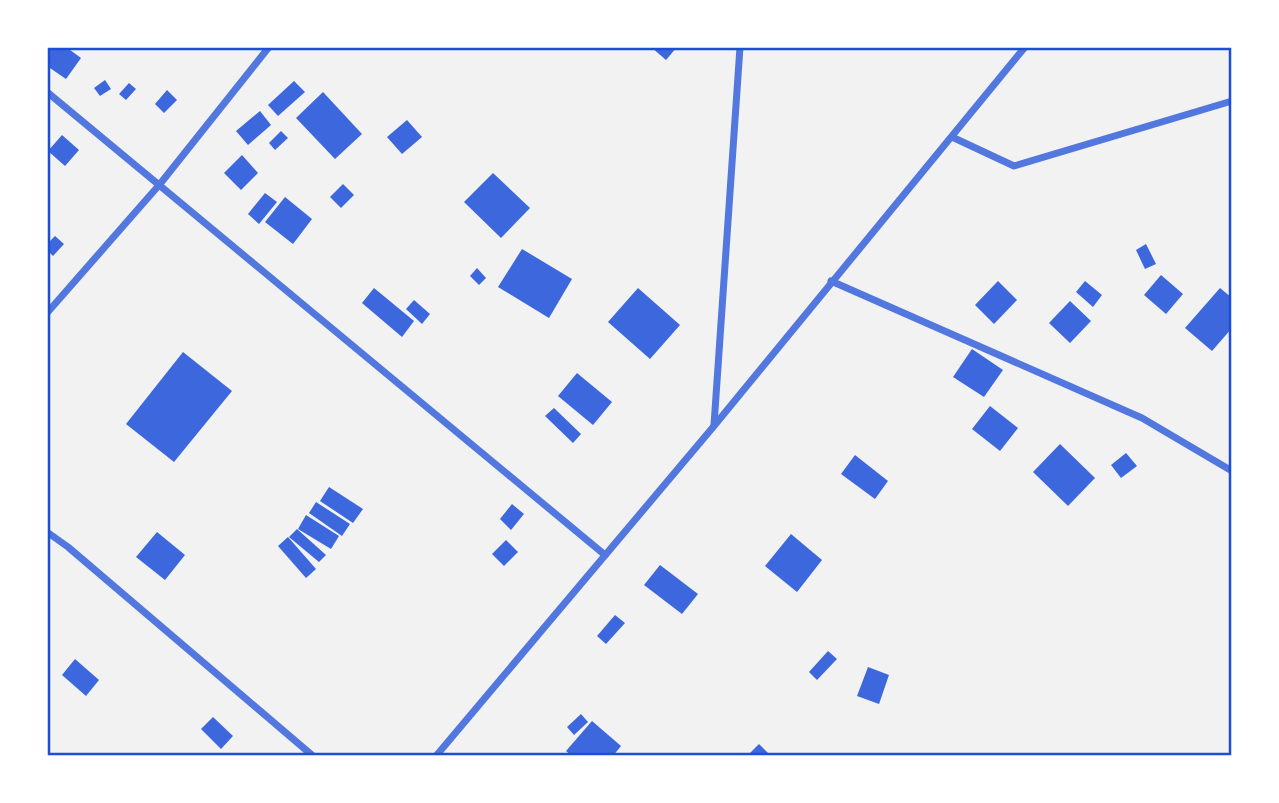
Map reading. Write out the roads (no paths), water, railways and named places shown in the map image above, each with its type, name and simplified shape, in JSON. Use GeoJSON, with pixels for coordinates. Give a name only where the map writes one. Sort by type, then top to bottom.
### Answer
{"type":"FeatureCollection","features":[{"type":"Feature","properties":{"kind":"street"},"geometry":{"type":"LineString","coordinates":[[47,313],[160,184],[270,47]]}},
{"type":"Feature","properties":{"kind":"street"},"geometry":{"type":"LineString","coordinates":[[714,426],[740,47]]}},
{"type":"Feature","properties":{"kind":"street"},"geometry":{"type":"LineString","coordinates":[[436,756],[714,426],[1025,47]]}},
{"type":"Feature","properties":{"kind":"street"},"geometry":{"type":"LineString","coordinates":[[47,92],[605,555]]}},
{"type":"Feature","properties":{"kind":"street"},"geometry":{"type":"LineString","coordinates":[[952,137],[1014,166],[1232,101]]}},
{"type":"Feature","properties":{"kind":"street"},"geometry":{"type":"LineString","coordinates":[[831,281],[1142,418],[1232,471]]}},
{"type":"Feature","properties":{"kind":"street"},"geometry":{"type":"LineString","coordinates":[[47,532],[313,756]]}}]}
